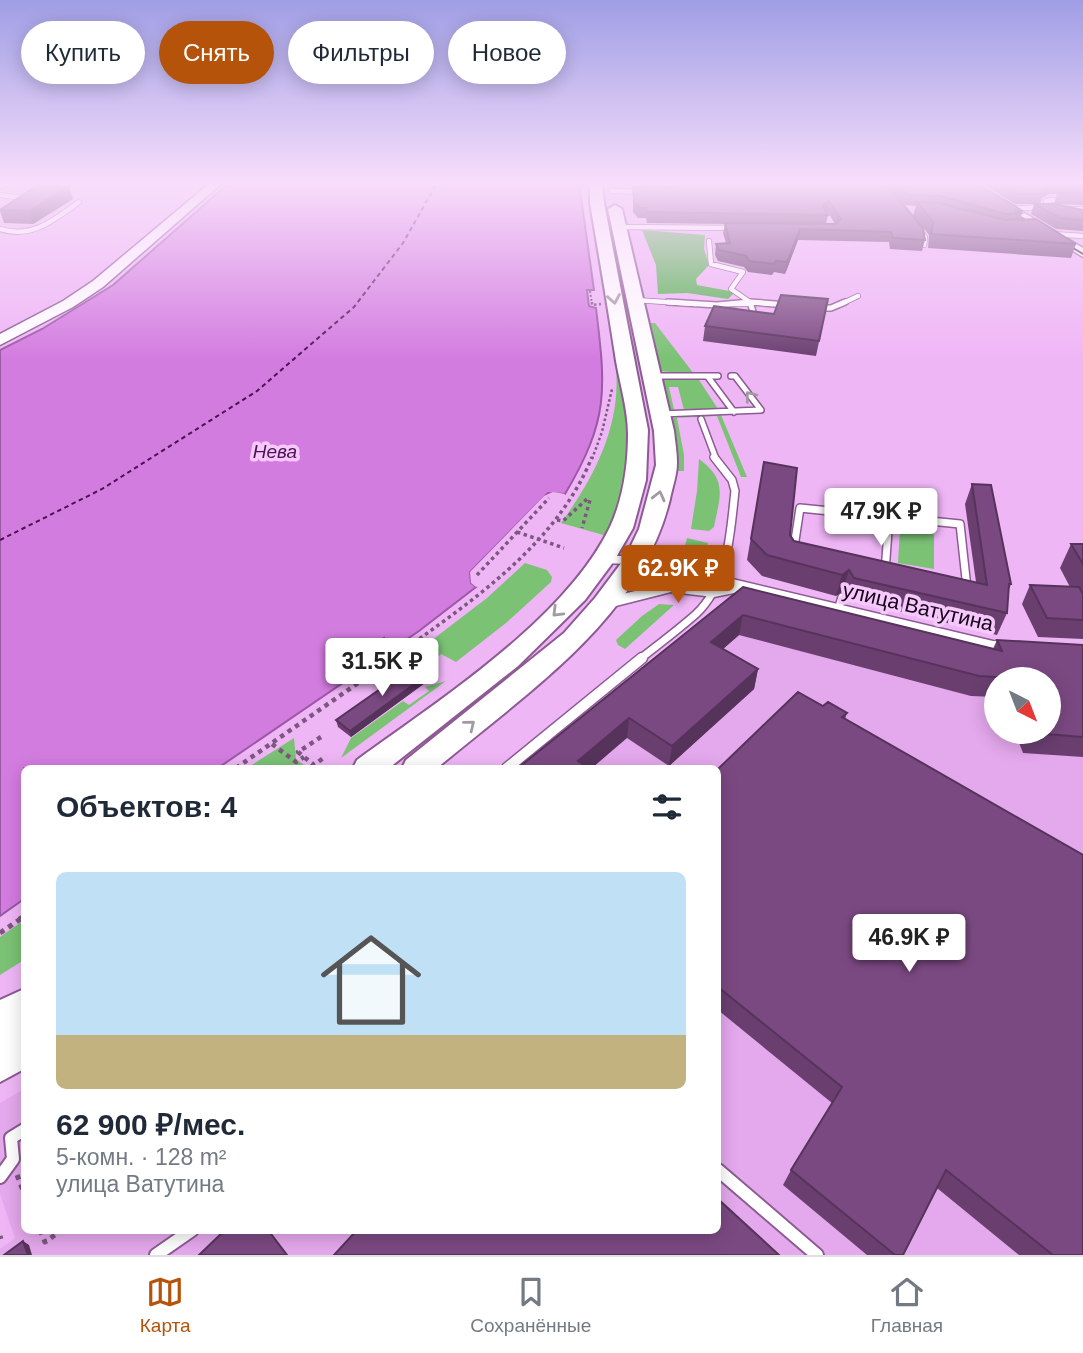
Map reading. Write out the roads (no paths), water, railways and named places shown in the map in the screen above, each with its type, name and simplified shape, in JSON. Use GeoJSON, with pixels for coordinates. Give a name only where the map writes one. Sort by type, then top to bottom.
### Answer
{"type":"FeatureCollection","features":[{"type":"Feature","properties":{"kind":"main road"},"geometry":{"type":"LineString","coordinates":[[0,328],[81,282],[130,242]]}},
{"type":"Feature","properties":{"kind":"main road"},"geometry":{"type":"LineString","coordinates":[[0,340],[68,304],[99,284],[149,242]]}},
{"type":"Feature","properties":{"kind":"main road"},"geometry":{"type":"LineString","coordinates":[[372,765],[466,693],[539,630],[580,589],[620,530],[633,494],[639,463],[638,430],[604,242]]}},
{"type":"Feature","properties":{"kind":"main road"},"geometry":{"type":"LineString","coordinates":[[421,765],[573,639],[604,604],[636,560],[651,529],[667,465],[661,414],[623,242]]}},
{"type":"Feature","properties":{"kind":"main road"},"geometry":{"type":"LineString","coordinates":[[1064,242],[1083,253]]}},
{"type":"Feature","properties":{"kind":"main road"},"geometry":{"type":"LineString","coordinates":[[0,1022],[21,1009]]}},
{"type":"Feature","properties":{"kind":"main road"},"geometry":{"type":"LineString","coordinates":[[0,1062],[21,1049]]}},
{"type":"Feature","properties":{"kind":"street","name":"улица Ватутина"},"geometry":{"type":"LineString","coordinates":[[602,560],[636,560],[717,587]]}},
{"type":"Feature","properties":{"kind":"street","name":"улица Ватутина"},"geometry":{"type":"LineString","coordinates":[[604,604],[671,587],[745,587],[840,604],[993,647],[1031,649]]}},
{"type":"Feature","properties":{"kind":"lane"},"geometry":{"type":"LineString","coordinates":[[709,242],[711,264],[743,272],[732,289],[750,302],[754,315],[742,314]]}},
{"type":"Feature","properties":{"kind":"lane"},"geometry":{"type":"LineString","coordinates":[[810,307],[831,308],[858,296]]}},
{"type":"Feature","properties":{"kind":"lane"},"geometry":{"type":"LineString","coordinates":[[635,300],[717,305],[750,302],[799,306]]}},
{"type":"Feature","properties":{"kind":"lane"},"geometry":{"type":"LineString","coordinates":[[717,305],[730,314],[720,317]]}},
{"type":"Feature","properties":{"kind":"lane"},"geometry":{"type":"LineString","coordinates":[[652,376],[718,376]]}},
{"type":"Feature","properties":{"kind":"lane"},"geometry":{"type":"LineString","coordinates":[[708,376],[734,412]]}},
{"type":"Feature","properties":{"kind":"lane"},"geometry":{"type":"LineString","coordinates":[[661,414],[761,410],[735,376],[731,376]]}},
{"type":"Feature","properties":{"kind":"lane"},"geometry":{"type":"LineString","coordinates":[[511,765],[664,641],[696,613],[717,587],[724,570],[735,491],[733,481],[712,454],[701,419]]}},
{"type":"Feature","properties":{"kind":"lane"},"geometry":{"type":"LineString","coordinates":[[800,508],[889,517],[960,524],[968,597],[885,578],[848,573],[804,560],[794,547],[800,508]]}},
{"type":"Feature","properties":{"kind":"lane"},"geometry":{"type":"LineString","coordinates":[[885,578],[889,517]]}},
{"type":"Feature","properties":{"kind":"lane"},"geometry":{"type":"LineString","coordinates":[[0,1177],[12,1163],[16,1151],[11,1138],[21,1132]]}},
{"type":"Feature","properties":{"kind":"lane"},"geometry":{"type":"LineString","coordinates":[[721,1173],[817,1255]]}},
{"type":"Feature","properties":{"kind":"lane"},"geometry":{"type":"LineString","coordinates":[[156,1255],[186,1234]]}},
{"type":"Feature","properties":{"kind":"water","name":"Нева"},"geometry":{"type":"Polygon","coordinates":[[[162,242],[587,242],[594,290],[587,290],[589,306],[596,308],[602,361],[601,404],[590,445],[565,494],[548,493],[470,572],[471,583],[476,587],[419,631],[222,765],[21,765],[21,901],[0,916],[0,350],[42,329],[113,285],[162,242]]]}},
{"type":"Feature","properties":{"kind":"tram line"},"geometry":{"type":"LineString","coordinates":[[1062,242],[1083,254]]}}]}
